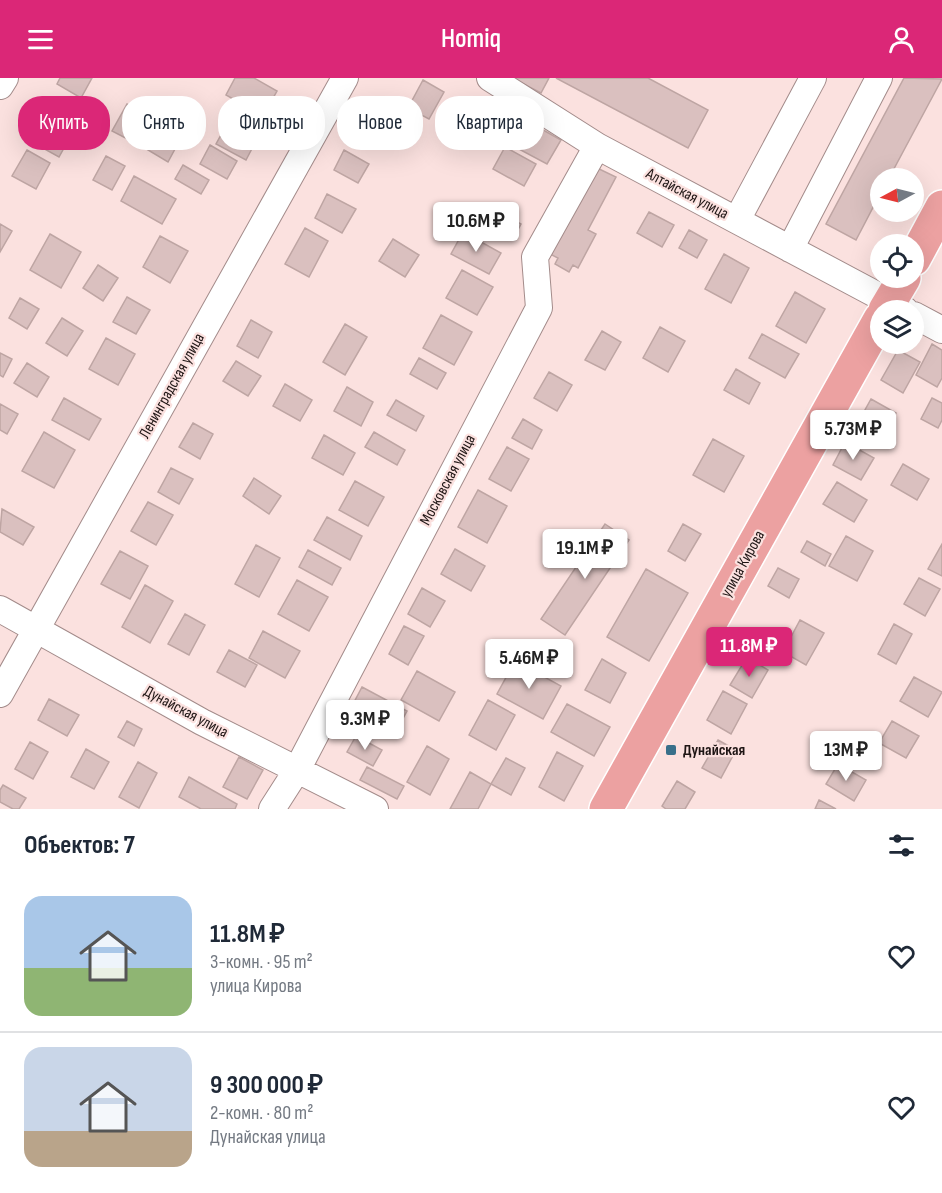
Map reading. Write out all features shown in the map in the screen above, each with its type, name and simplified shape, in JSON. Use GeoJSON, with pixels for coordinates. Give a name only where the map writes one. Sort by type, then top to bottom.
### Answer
{"type":"FeatureCollection","features":[{"type":"Feature","properties":{"kind":"main road"},"geometry":{"type":"LineString","coordinates":[[924,240],[942,207]]}},
{"type":"Feature","properties":{"kind":"main road","name":"улица Кирова"},"geometry":{"type":"LineString","coordinates":[[606,809],[870,351]]}},
{"type":"Feature","properties":{"kind":"street"},"geometry":{"type":"LineString","coordinates":[[0,86],[5,78]]}},
{"type":"Feature","properties":{"kind":"street","name":"Ленинградская улица"},"geometry":{"type":"LineString","coordinates":[[0,694],[345,78]]}},
{"type":"Feature","properties":{"kind":"street","name":"Алтайская улица"},"geometry":{"type":"LineString","coordinates":[[489,78],[597,146],[885,300]]}},
{"type":"Feature","properties":{"kind":"street"},"geometry":{"type":"LineString","coordinates":[[737,220],[813,78]]}},
{"type":"Feature","properties":{"kind":"street"},"geometry":{"type":"LineString","coordinates":[[790,249],[879,78]]}},
{"type":"Feature","properties":{"kind":"street","name":"Московская улица"},"geometry":{"type":"LineString","coordinates":[[272,809],[297,770],[539,308],[535,257],[597,146]]}},
{"type":"Feature","properties":{"kind":"street","name":"Алтайская улица"},"geometry":{"type":"LineString","coordinates":[[924,321],[942,330]]}},
{"type":"Feature","properties":{"kind":"street","name":"Дунайская улица"},"geometry":{"type":"LineString","coordinates":[[0,609],[202,722],[375,809]]}},
{"type":"Feature","properties":{"kind":"building"},"geometry":{"type":"Polygon","coordinates":[[[60,78],[92,78],[82,96],[78,96],[57,84],[60,78]]]}},
{"type":"Feature","properties":{"kind":"building"},"geometry":{"type":"Polygon","coordinates":[[[235,78],[254,78],[277,91],[274,96],[226,95],[235,78]]]}},
{"type":"Feature","properties":{"kind":"building"},"geometry":{"type":"Polygon","coordinates":[[[512,78],[549,78],[541,93],[512,78]]]}},
{"type":"Feature","properties":{"kind":"building"},"geometry":{"type":"Polygon","coordinates":[[[556,78],[648,78],[708,110],[688,148],[556,78]]]}},
{"type":"Feature","properties":{"kind":"building"},"geometry":{"type":"Polygon","coordinates":[[[904,78],[942,79],[894,168],[870,168],[870,213],[856,240],[826,224],[904,78]]]}},
{"type":"Feature","properties":{"kind":"building"},"geometry":{"type":"Polygon","coordinates":[[[423,80],[444,92],[442,96],[435,96],[435,108],[429,119],[423,116],[423,96],[414,96],[423,80]]]}},
{"type":"Feature","properties":{"kind":"building"},"geometry":{"type":"Polygon","coordinates":[[[122,113],[122,136],[112,131],[122,113]]]}},
{"type":"Feature","properties":{"kind":"building"},"geometry":{"type":"Polygon","coordinates":[[[544,130],[561,140],[547,164],[521,150],[544,150],[544,130]]]}},
{"type":"Feature","properties":{"kind":"building"},"geometry":{"type":"Polygon","coordinates":[[[210,145],[237,161],[227,179],[200,164],[210,145]]]}},
{"type":"Feature","properties":{"kind":"building"},"geometry":{"type":"Polygon","coordinates":[[[27,150],[50,163],[36,189],[12,176],[27,150]]]}},
{"type":"Feature","properties":{"kind":"building"},"geometry":{"type":"Polygon","coordinates":[[[46,150],[63,150],[59,157],[46,150]]]}},
{"type":"Feature","properties":{"kind":"building"},"geometry":{"type":"Polygon","coordinates":[[[148,150],[174,150],[168,162],[148,150]]]}},
{"type":"Feature","properties":{"kind":"building"},"geometry":{"type":"Polygon","coordinates":[[[227,150],[251,150],[246,160],[227,150]]]}},
{"type":"Feature","properties":{"kind":"building"},"geometry":{"type":"Polygon","coordinates":[[[344,150],[369,164],[358,183],[334,170],[344,150]]]}},
{"type":"Feature","properties":{"kind":"building"},"geometry":{"type":"Polygon","coordinates":[[[503,150],[510,150],[536,164],[524,186],[493,169],[503,150]]]}},
{"type":"Feature","properties":{"kind":"building"},"geometry":{"type":"Polygon","coordinates":[[[106,156],[125,166],[112,190],[93,180],[106,156]]]}},
{"type":"Feature","properties":{"kind":"building"},"geometry":{"type":"Polygon","coordinates":[[[183,165],[209,180],[201,194],[175,179],[183,165]]]}},
{"type":"Feature","properties":{"kind":"building"},"geometry":{"type":"Polygon","coordinates":[[[595,167],[616,177],[588,230],[596,234],[578,268],[573,265],[569,272],[555,264],[558,258],[550,254],[595,167]]]}},
{"type":"Feature","properties":{"kind":"building"},"geometry":{"type":"Polygon","coordinates":[[[134,176],[176,199],[162,224],[121,201],[134,176]]]}},
{"type":"Feature","properties":{"kind":"building"},"geometry":{"type":"Polygon","coordinates":[[[327,194],[356,209],[342,233],[315,218],[327,194]]]}},
{"type":"Feature","properties":{"kind":"building"},"geometry":{"type":"Polygon","coordinates":[[[496,210],[521,224],[513,239],[488,225],[496,210]]]}},
{"type":"Feature","properties":{"kind":"building"},"geometry":{"type":"Polygon","coordinates":[[[649,212],[674,225],[662,247],[637,233],[649,212]]]}},
{"type":"Feature","properties":{"kind":"building"},"geometry":{"type":"Polygon","coordinates":[[[0,224],[12,231],[0,252],[0,224]]]}},
{"type":"Feature","properties":{"kind":"building"},"geometry":{"type":"Polygon","coordinates":[[[305,228],[328,241],[309,277],[285,264],[305,228]]]}},
{"type":"Feature","properties":{"kind":"building"},"geometry":{"type":"Polygon","coordinates":[[[689,230],[707,240],[697,258],[679,248],[689,230]]]}},
{"type":"Feature","properties":{"kind":"building"},"geometry":{"type":"Polygon","coordinates":[[[463,232],[501,253],[489,274],[451,254],[463,232]]]}},
{"type":"Feature","properties":{"kind":"building"},"geometry":{"type":"Polygon","coordinates":[[[50,234],[81,252],[61,288],[30,270],[50,234]]]}},
{"type":"Feature","properties":{"kind":"building"},"geometry":{"type":"Polygon","coordinates":[[[160,236],[188,251],[170,283],[143,267],[160,236]]]}},
{"type":"Feature","properties":{"kind":"building"},"geometry":{"type":"Polygon","coordinates":[[[393,239],[419,255],[405,277],[379,261],[393,239]]]}},
{"type":"Feature","properties":{"kind":"building"},"geometry":{"type":"Polygon","coordinates":[[[724,254],[749,268],[731,303],[705,289],[724,254]]]}},
{"type":"Feature","properties":{"kind":"building"},"geometry":{"type":"Polygon","coordinates":[[[98,265],[118,278],[103,301],[83,288],[98,265]]]}},
{"type":"Feature","properties":{"kind":"building"},"geometry":{"type":"Polygon","coordinates":[[[462,270],[493,287],[477,315],[446,298],[462,270]]]}},
{"type":"Feature","properties":{"kind":"building"},"geometry":{"type":"Polygon","coordinates":[[[795,292],[825,309],[806,343],[776,326],[795,292]]]}},
{"type":"Feature","properties":{"kind":"building"},"geometry":{"type":"Polygon","coordinates":[[[127,297],[150,310],[136,334],[113,322],[127,297]]]}},
{"type":"Feature","properties":{"kind":"building"},"geometry":{"type":"Polygon","coordinates":[[[20,298],[39,309],[27,329],[9,318],[20,298]]]}},
{"type":"Feature","properties":{"kind":"building"},"geometry":{"type":"Polygon","coordinates":[[[441,315],[472,332],[454,365],[423,348],[441,315]]]}},
{"type":"Feature","properties":{"kind":"building"},"geometry":{"type":"Polygon","coordinates":[[[62,318],[83,331],[67,356],[46,343],[62,318]]]}},
{"type":"Feature","properties":{"kind":"building"},"geometry":{"type":"Polygon","coordinates":[[[251,320],[272,332],[258,358],[237,346],[251,320]]]}},
{"type":"Feature","properties":{"kind":"building"},"geometry":{"type":"Polygon","coordinates":[[[345,324],[367,337],[345,375],[323,362],[345,324]]]}},
{"type":"Feature","properties":{"kind":"building"},"geometry":{"type":"Polygon","coordinates":[[[660,327],[685,341],[668,372],[643,358],[660,327]]]}},
{"type":"Feature","properties":{"kind":"building"},"geometry":{"type":"Polygon","coordinates":[[[602,331],[621,342],[605,370],[585,360],[602,331]]]}},
{"type":"Feature","properties":{"kind":"building"},"geometry":{"type":"Polygon","coordinates":[[[762,334],[799,354],[785,378],[749,358],[762,334]]]}},
{"type":"Feature","properties":{"kind":"building"},"geometry":{"type":"Polygon","coordinates":[[[106,338],[135,354],[118,385],[89,369],[106,338]]]}},
{"type":"Feature","properties":{"kind":"building"},"geometry":{"type":"Polygon","coordinates":[[[932,344],[942,350],[942,378],[937,387],[916,375],[932,344]]]}},
{"type":"Feature","properties":{"kind":"building"},"geometry":{"type":"Polygon","coordinates":[[[0,353],[12,359],[3,377],[0,375],[0,353]]]}},
{"type":"Feature","properties":{"kind":"building"},"geometry":{"type":"Polygon","coordinates":[[[896,354],[905,354],[920,362],[903,393],[881,380],[896,354]]]}},
{"type":"Feature","properties":{"kind":"building"},"geometry":{"type":"Polygon","coordinates":[[[419,358],[446,373],[437,389],[410,374],[419,358]]]}},
{"type":"Feature","properties":{"kind":"building"},"geometry":{"type":"Polygon","coordinates":[[[236,361],[261,376],[248,396],[223,381],[236,361]]]}},
{"type":"Feature","properties":{"kind":"building"},"geometry":{"type":"Polygon","coordinates":[[[27,363],[49,377],[37,397],[14,383],[27,363]]]}},
{"type":"Feature","properties":{"kind":"building"},"geometry":{"type":"Polygon","coordinates":[[[736,369],[760,383],[749,404],[724,390],[736,369]]]}},
{"type":"Feature","properties":{"kind":"building"},"geometry":{"type":"Polygon","coordinates":[[[549,372],[572,385],[557,411],[534,398],[549,372]]]}},
{"type":"Feature","properties":{"kind":"building"},"geometry":{"type":"Polygon","coordinates":[[[285,384],[312,400],[300,421],[273,406],[285,384]]]}},
{"type":"Feature","properties":{"kind":"building"},"geometry":{"type":"Polygon","coordinates":[[[347,387],[373,402],[361,426],[334,411],[347,387]]]}},
{"type":"Feature","properties":{"kind":"building"},"geometry":{"type":"Polygon","coordinates":[[[64,398],[101,419],[89,440],[52,420],[64,398]]]}},
{"type":"Feature","properties":{"kind":"building"},"geometry":{"type":"Polygon","coordinates":[[[932,398],[942,403],[942,420],[938,428],[921,419],[932,398]]]}},
{"type":"Feature","properties":{"kind":"building"},"geometry":{"type":"Polygon","coordinates":[[[871,399],[896,413],[880,442],[855,428],[871,399]]]}},
{"type":"Feature","properties":{"kind":"building"},"geometry":{"type":"Polygon","coordinates":[[[396,400],[424,416],[416,431],[387,415],[396,400]]]}},
{"type":"Feature","properties":{"kind":"building"},"geometry":{"type":"Polygon","coordinates":[[[0,404],[18,414],[7,434],[0,430],[0,404]]]}},
{"type":"Feature","properties":{"kind":"building"},"geometry":{"type":"Polygon","coordinates":[[[523,419],[542,430],[532,449],[512,438],[523,419]]]}},
{"type":"Feature","properties":{"kind":"building"},"geometry":{"type":"Polygon","coordinates":[[[193,423],[213,434],[200,459],[179,447],[193,423]]]}},
{"type":"Feature","properties":{"kind":"building"},"geometry":{"type":"Polygon","coordinates":[[[44,432],[75,450],[54,488],[22,471],[44,432]]]}},
{"type":"Feature","properties":{"kind":"building"},"geometry":{"type":"Polygon","coordinates":[[[374,432],[405,450],[397,465],[365,447],[374,432]]]}},
{"type":"Feature","properties":{"kind":"building"},"geometry":{"type":"Polygon","coordinates":[[[324,435],[355,453],[343,475],[312,458],[324,435]]]}},
{"type":"Feature","properties":{"kind":"building"},"geometry":{"type":"Polygon","coordinates":[[[713,439],[744,456],[724,492],[693,475],[713,439]]]}},
{"type":"Feature","properties":{"kind":"building"},"geometry":{"type":"Polygon","coordinates":[[[845,442],[874,458],[861,480],[833,465],[845,442]]]}},
{"type":"Feature","properties":{"kind":"building"},"geometry":{"type":"Polygon","coordinates":[[[507,447],[529,459],[511,491],[489,479],[507,447]]]}},
{"type":"Feature","properties":{"kind":"building"},"geometry":{"type":"Polygon","coordinates":[[[903,464],[929,479],[917,500],[891,485],[903,464]]]}},
{"type":"Feature","properties":{"kind":"building"},"geometry":{"type":"Polygon","coordinates":[[[171,468],[193,479],[179,504],[158,492],[171,468]]]}},
{"type":"Feature","properties":{"kind":"building"},"geometry":{"type":"Polygon","coordinates":[[[254,478],[281,496],[269,514],[243,496],[254,478]]]}},
{"type":"Feature","properties":{"kind":"building"},"geometry":{"type":"Polygon","coordinates":[[[355,481],[384,497],[368,526],[339,510],[355,481]]]}},
{"type":"Feature","properties":{"kind":"building"},"geometry":{"type":"Polygon","coordinates":[[[837,482],[867,500],[854,522],[823,504],[837,482]]]}},
{"type":"Feature","properties":{"kind":"building"},"geometry":{"type":"Polygon","coordinates":[[[478,490],[507,506],[487,543],[458,527],[478,490]]]}},
{"type":"Feature","properties":{"kind":"building"},"geometry":{"type":"Polygon","coordinates":[[[148,502],[173,515],[156,545],[131,531],[148,502]]]}},
{"type":"Feature","properties":{"kind":"building"},"geometry":{"type":"Polygon","coordinates":[[[2,509],[34,527],[23,545],[0,532],[2,509]]]}},
{"type":"Feature","properties":{"kind":"building"},"geometry":{"type":"Polygon","coordinates":[[[327,517],[362,536],[350,560],[314,540],[327,517]]]}},
{"type":"Feature","properties":{"kind":"building"},"geometry":{"type":"Polygon","coordinates":[[[605,524],[629,540],[565,635],[541,619],[605,524]]]}},
{"type":"Feature","properties":{"kind":"building"},"geometry":{"type":"Polygon","coordinates":[[[683,524],[701,534],[685,561],[668,551],[683,524]]]}},
{"type":"Feature","properties":{"kind":"building"},"geometry":{"type":"Polygon","coordinates":[[[846,536],[873,551],[857,581],[829,566],[846,536]]]}},
{"type":"Feature","properties":{"kind":"building"},"geometry":{"type":"Polygon","coordinates":[[[807,541],[831,554],[825,566],[801,552],[807,541]]]}},
{"type":"Feature","properties":{"kind":"building"},"geometry":{"type":"Polygon","coordinates":[[[942,544],[942,576],[928,569],[942,544]]]}},
{"type":"Feature","properties":{"kind":"building"},"geometry":{"type":"Polygon","coordinates":[[[256,545],[280,558],[259,597],[235,584],[256,545]]]}},
{"type":"Feature","properties":{"kind":"building"},"geometry":{"type":"Polygon","coordinates":[[[455,549],[485,566],[471,591],[441,574],[455,549]]]}},
{"type":"Feature","properties":{"kind":"building"},"geometry":{"type":"Polygon","coordinates":[[[308,550],[341,568],[332,585],[299,567],[308,550]]]}},
{"type":"Feature","properties":{"kind":"building"},"geometry":{"type":"Polygon","coordinates":[[[120,551],[148,566],[130,599],[101,584],[120,551]]]}},
{"type":"Feature","properties":{"kind":"building"},"geometry":{"type":"Polygon","coordinates":[[[778,568],[799,579],[789,598],[768,586],[778,568]]]}},
{"type":"Feature","properties":{"kind":"building"},"geometry":{"type":"Polygon","coordinates":[[[646,569],[688,593],[649,661],[607,637],[646,569]]]}},
{"type":"Feature","properties":{"kind":"building"},"geometry":{"type":"Polygon","coordinates":[[[919,578],[940,589],[925,616],[904,604],[919,578]]]}},
{"type":"Feature","properties":{"kind":"building"},"geometry":{"type":"Polygon","coordinates":[[[297,580],[328,597],[309,631],[278,614],[297,580]]]}},
{"type":"Feature","properties":{"kind":"building"},"geometry":{"type":"Polygon","coordinates":[[[145,585],[173,601],[150,643],[122,627],[145,585]]]}},
{"type":"Feature","properties":{"kind":"building"},"geometry":{"type":"Polygon","coordinates":[[[422,588],[445,601],[430,627],[408,614],[422,588]]]}},
{"type":"Feature","properties":{"kind":"building"},"geometry":{"type":"Polygon","coordinates":[[[185,614],[205,625],[189,655],[168,644],[185,614]]]}},
{"type":"Feature","properties":{"kind":"building"},"geometry":{"type":"Polygon","coordinates":[[[800,620],[824,633],[806,665],[783,652],[800,620]]]}},
{"type":"Feature","properties":{"kind":"building"},"geometry":{"type":"Polygon","coordinates":[[[894,624],[912,634],[896,664],[878,654],[894,624]]]}},
{"type":"Feature","properties":{"kind":"building"},"geometry":{"type":"Polygon","coordinates":[[[404,626],[424,636],[408,665],[389,654],[404,626]]]}},
{"type":"Feature","properties":{"kind":"building"},"geometry":{"type":"Polygon","coordinates":[[[263,631],[300,651],[285,678],[249,658],[263,631]]]}},
{"type":"Feature","properties":{"kind":"building"},"geometry":{"type":"Polygon","coordinates":[[[229,650],[257,665],[245,687],[217,672],[229,650]]]}},
{"type":"Feature","properties":{"kind":"building"},"geometry":{"type":"Polygon","coordinates":[[[747,657],[768,670],[752,698],[730,685],[747,657]]]}},
{"type":"Feature","properties":{"kind":"building"},"geometry":{"type":"Polygon","coordinates":[[[602,659],[626,673],[610,703],[585,690],[602,659]]]}},
{"type":"Feature","properties":{"kind":"building"},"geometry":{"type":"Polygon","coordinates":[[[515,661],[561,686],[543,719],[497,694],[515,661]]]}},
{"type":"Feature","properties":{"kind":"building"},"geometry":{"type":"Polygon","coordinates":[[[417,671],[455,692],[439,721],[401,700],[417,671]]]}},
{"type":"Feature","properties":{"kind":"building"},"geometry":{"type":"Polygon","coordinates":[[[914,677],[942,692],[928,717],[900,701],[914,677]]]}},
{"type":"Feature","properties":{"kind":"building"},"geometry":{"type":"Polygon","coordinates":[[[362,687],[407,711],[395,733],[351,708],[362,687]]]}},
{"type":"Feature","properties":{"kind":"building"},"geometry":{"type":"Polygon","coordinates":[[[723,691],[747,704],[731,734],[707,720],[723,691]]]}},
{"type":"Feature","properties":{"kind":"building"},"geometry":{"type":"Polygon","coordinates":[[[49,699],[79,715],[67,736],[38,720],[49,699]]]}},
{"type":"Feature","properties":{"kind":"building"},"geometry":{"type":"Polygon","coordinates":[[[488,700],[515,715],[496,750],[469,735],[488,700]]]}},
{"type":"Feature","properties":{"kind":"building"},"geometry":{"type":"Polygon","coordinates":[[[567,704],[610,727],[594,756],[551,732],[567,704]]]}},
{"type":"Feature","properties":{"kind":"building"},"geometry":{"type":"Polygon","coordinates":[[[127,721],[142,729],[134,746],[118,737],[127,721]]]}},
{"type":"Feature","properties":{"kind":"building"},"geometry":{"type":"Polygon","coordinates":[[[892,721],[919,736],[906,758],[879,743],[892,721]]]}},
{"type":"Feature","properties":{"kind":"building"},"geometry":{"type":"Polygon","coordinates":[[[356,736],[382,750],[373,766],[347,752],[356,736]]]}},
{"type":"Feature","properties":{"kind":"building"},"geometry":{"type":"Polygon","coordinates":[[[718,740],[736,750],[721,778],[702,768],[718,740]]]}},
{"type":"Feature","properties":{"kind":"building"},"geometry":{"type":"Polygon","coordinates":[[[30,742],[48,752],[33,779],[15,769],[30,742]]]}},
{"type":"Feature","properties":{"kind":"building"},"geometry":{"type":"Polygon","coordinates":[[[427,746],[449,759],[430,795],[407,782],[427,746]]]}},
{"type":"Feature","properties":{"kind":"building"},"geometry":{"type":"Polygon","coordinates":[[[86,749],[109,762],[94,789],[71,777],[86,749]]]}},
{"type":"Feature","properties":{"kind":"building"},"geometry":{"type":"Polygon","coordinates":[[[557,752],[583,766],[564,801],[539,787],[557,752]]]}},
{"type":"Feature","properties":{"kind":"building"},"geometry":{"type":"Polygon","coordinates":[[[239,757],[263,770],[247,799],[223,787],[239,757]]]}},
{"type":"Feature","properties":{"kind":"building"},"geometry":{"type":"Polygon","coordinates":[[[506,758],[525,768],[511,795],[491,784],[506,758]]]}},
{"type":"Feature","properties":{"kind":"building"},"geometry":{"type":"Polygon","coordinates":[[[138,762],[157,773],[139,808],[119,797],[138,762]]]}},
{"type":"Feature","properties":{"kind":"building"},"geometry":{"type":"Polygon","coordinates":[[[838,764],[866,780],[854,801],[826,784],[838,764]]]}},
{"type":"Feature","properties":{"kind":"building"},"geometry":{"type":"Polygon","coordinates":[[[367,767],[404,786],[397,799],[360,780],[367,767]]]}},
{"type":"Feature","properties":{"kind":"building"},"geometry":{"type":"Polygon","coordinates":[[[470,772],[491,784],[478,809],[450,809],[470,772]]]}},
{"type":"Feature","properties":{"kind":"building"},"geometry":{"type":"Polygon","coordinates":[[[189,777],[237,804],[235,809],[201,809],[179,797],[189,777]]]}},
{"type":"Feature","properties":{"kind":"building"},"geometry":{"type":"Polygon","coordinates":[[[677,781],[695,792],[685,809],[666,809],[662,806],[677,781]]]}},
{"type":"Feature","properties":{"kind":"building"},"geometry":{"type":"Polygon","coordinates":[[[3,785],[26,798],[19,809],[13,809],[0,802],[0,790],[3,785]]]}},
{"type":"Feature","properties":{"kind":"building"},"geometry":{"type":"Polygon","coordinates":[[[819,800],[836,809],[815,809],[819,800]]]}},
{"type":"Feature","properties":{"kind":"place","name":"Дунайская"},"geometry":{"type":"Point","coordinates":[671,750]}}]}
